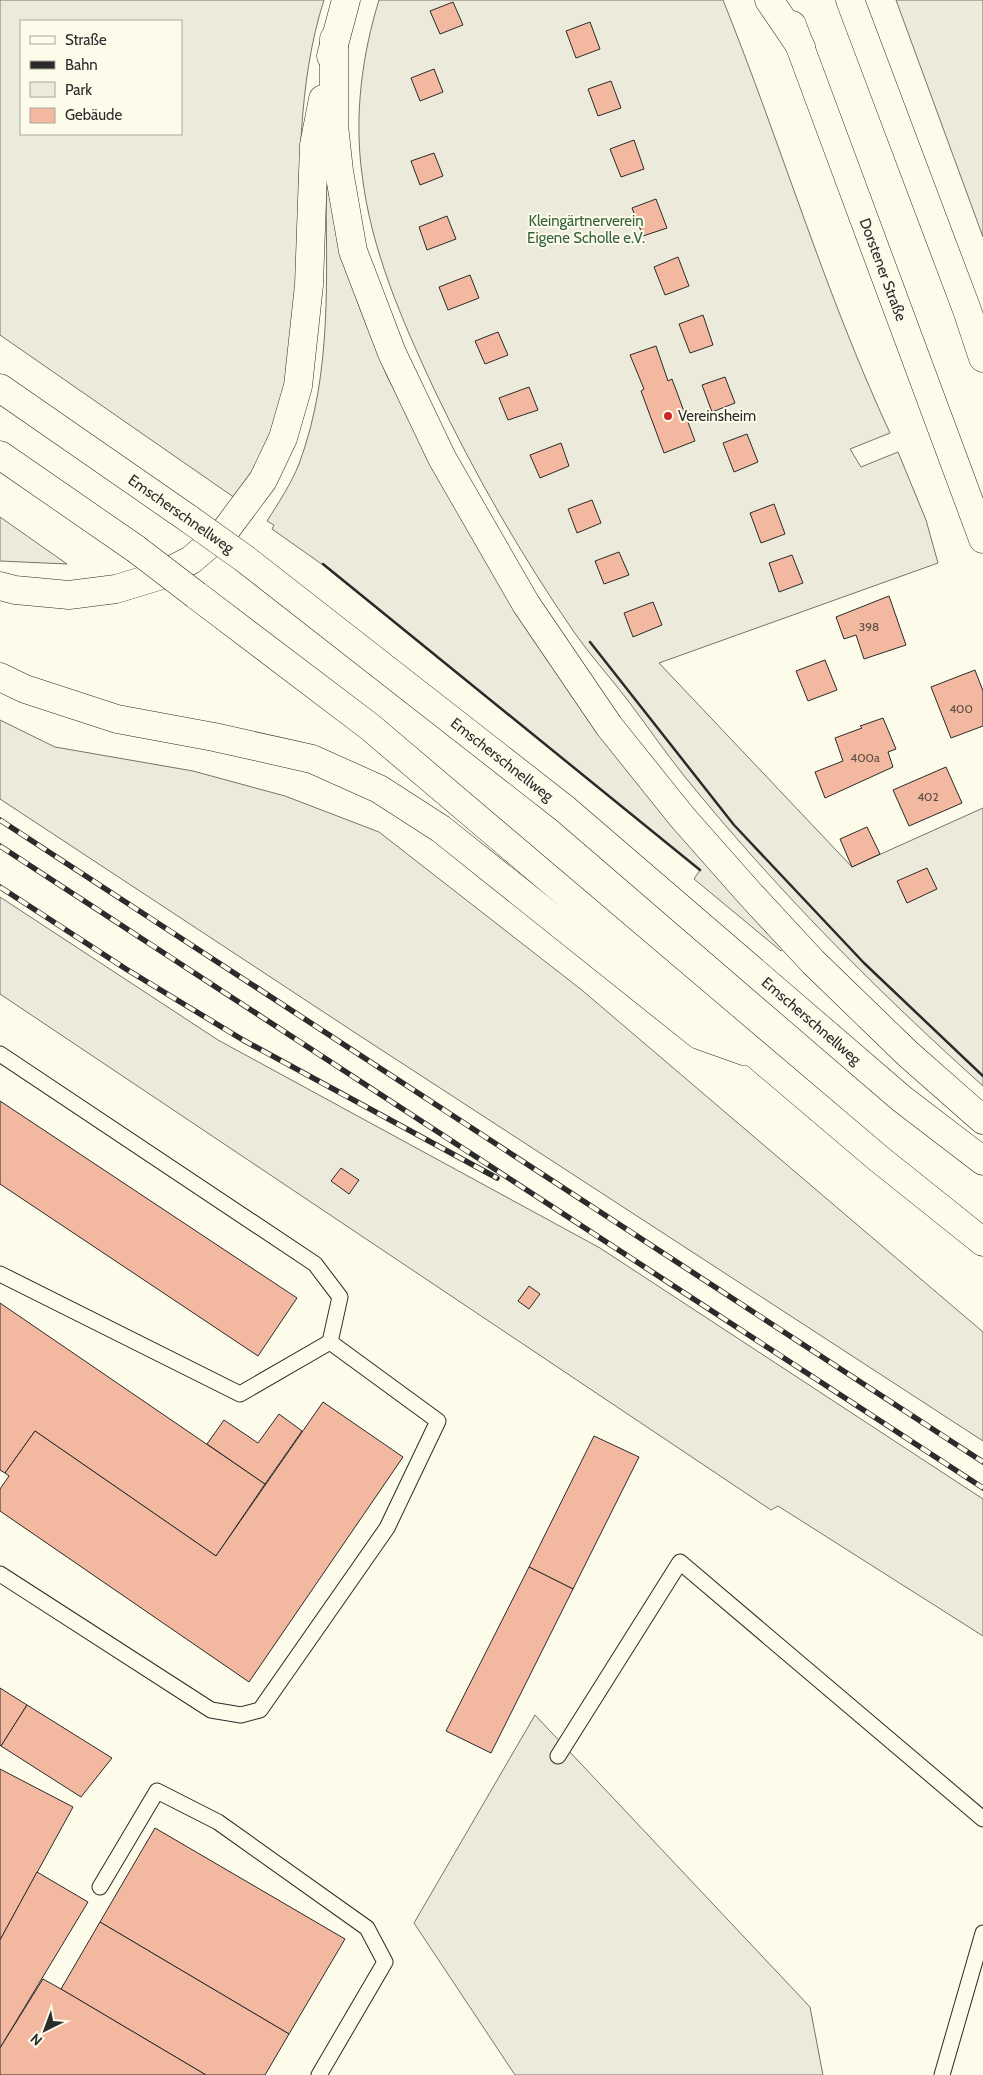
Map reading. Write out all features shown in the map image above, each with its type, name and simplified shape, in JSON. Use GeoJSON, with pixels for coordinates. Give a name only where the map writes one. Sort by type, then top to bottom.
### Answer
{"type":"FeatureCollection","features":[{"type":"Feature","properties":{"kind":"main road"},"geometry":{"type":"LineString","coordinates":[[0,586],[15,590],[69,595],[116,589],[162,575],[191,560],[225,531],[263,480],[283,438],[298,386],[309,285],[314,145],[334,40],[346,0]]}},
{"type":"Feature","properties":{"kind":"main road"},"geometry":{"type":"LineString","coordinates":[[769,0],[801,47]]}},
{"type":"Feature","properties":{"kind":"main road","name":"Dorstener Straße"},"geometry":{"type":"LineString","coordinates":[[783,0],[983,539]]}},
{"type":"Feature","properties":{"kind":"main road"},"geometry":{"type":"LineString","coordinates":[[850,0],[967,310],[983,358]]}},
{"type":"Feature","properties":{"kind":"main road"},"geometry":{"type":"LineString","coordinates":[[334,40],[334,125],[339,171],[353,251],[392,353],[438,450],[526,604],[610,726],[682,816],[744,887],[813,962],[908,1054],[983,1120]]}},
{"type":"Feature","properties":{"kind":"main road","name":"Emscherschnellweg"},"geometry":{"type":"LineString","coordinates":[[0,388],[246,559],[564,809],[902,1099],[983,1161]]}},
{"type":"Feature","properties":{"kind":"main road"},"geometry":{"type":"LineString","coordinates":[[0,455],[136,549],[370,727],[878,1158],[983,1242]]}},
{"type":"Feature","properties":{"kind":"main road"},"geometry":{"type":"LineString","coordinates":[[0,677],[24,689],[116,719],[214,737],[312,759],[379,790],[441,829],[699,1035],[762,1058]]}},
{"type":"Feature","properties":{"kind":"lane"},"geometry":{"type":"LineString","coordinates":[[0,1054],[315,1264],[340,1297],[330,1342],[240,1394],[0,1274]]}},
{"type":"Feature","properties":{"kind":"lane"},"geometry":{"type":"LineString","coordinates":[[0,1574],[211,1710],[240,1715],[260,1710],[387,1528],[438,1421],[330,1342]]}},
{"type":"Feature","properties":{"kind":"lane"},"geometry":{"type":"LineString","coordinates":[[558,1756],[680,1562],[983,1819]]}},
{"type":"Feature","properties":{"kind":"lane"},"geometry":{"type":"LineString","coordinates":[[100,1887],[157,1791],[218,1822],[367,1928],[385,1962],[319,2075]]}},
{"type":"Feature","properties":{"kind":"lane"},"geometry":{"type":"LineString","coordinates":[[942,2075],[983,1933]]}},
{"type":"Feature","properties":{"kind":"green space"},"geometry":{"type":"Polygon","coordinates":[[[0,0],[324,0],[315,32],[304,97],[295,337],[290,367],[280,406],[266,445],[257,464],[235,498],[0,335],[0,0]]]}},
{"type":"Feature","properties":{"kind":"green space","name":"Kleingärtnerverein Eigene Scholle e.V."},"geometry":{"type":"Polygon","coordinates":[[[379,0],[723,0],[845,327],[890,433],[850,449],[861,467],[898,452],[926,520],[938,563],[659,663],[852,867],[983,808],[983,1086],[904,1013],[828,937],[754,859],[685,777],[574,632],[535,573],[465,452],[434,389],[389,284],[366,202],[360,152],[359,108],[368,42],[379,0]]]}},
{"type":"Feature","properties":{"kind":"green space"},"geometry":{"type":"Polygon","coordinates":[[[896,0],[983,0],[983,237],[896,0]]]}},
{"type":"Feature","properties":{"kind":"green space"},"geometry":{"type":"Polygon","coordinates":[[[326,180],[342,253],[359,306],[387,376],[445,487],[784,948],[781,951],[694,879],[700,870],[323,565],[272,529],[274,525],[267,521],[289,486],[299,464],[310,430],[318,395],[325,323],[326,180]]]}},
{"type":"Feature","properties":{"kind":"green space"},"geometry":{"type":"Polygon","coordinates":[[[0,517],[67,564],[0,561],[0,517]]]}},
{"type":"Feature","properties":{"kind":"green space"},"geometry":{"type":"Polygon","coordinates":[[[0,720],[55,747],[193,771],[285,796],[379,832],[583,991],[983,1332],[983,1441],[357,1034],[0,799],[0,720]]]}},
{"type":"Feature","properties":{"kind":"green space"},"geometry":{"type":"Polygon","coordinates":[[[0,897],[218,1040],[600,1248],[983,1499],[983,1636],[778,1506],[771,1510],[0,994],[0,897]]]}},
{"type":"Feature","properties":{"kind":"shaded area"},"geometry":{"type":"Polygon","coordinates":[[[535,1715],[810,2007],[823,2075],[515,2075],[414,1923],[535,1715]]]}},
{"type":"Feature","properties":{"kind":"building"},"geometry":{"type":"Polygon","coordinates":[[[453,2],[463,25],[440,34],[430,11],[453,2]]]}},
{"type":"Feature","properties":{"kind":"building"},"geometry":{"type":"Polygon","coordinates":[[[590,22],[600,49],[576,58],[566,31],[590,22]]]}},
{"type":"Feature","properties":{"kind":"building"},"geometry":{"type":"Polygon","coordinates":[[[434,69],[443,92],[420,101],[411,78],[434,69]]]}},
{"type":"Feature","properties":{"kind":"building"},"geometry":{"type":"Polygon","coordinates":[[[611,81],[621,108],[598,116],[588,89],[611,81]]]}},
{"type":"Feature","properties":{"kind":"building"},"geometry":{"type":"Polygon","coordinates":[[[634,140],[644,169],[621,177],[610,149],[634,140]]]}},
{"type":"Feature","properties":{"kind":"building"},"geometry":{"type":"Polygon","coordinates":[[[434,153],[443,176],[420,185],[411,161],[434,153]]]}},
{"type":"Feature","properties":{"kind":"building"},"geometry":{"type":"Polygon","coordinates":[[[656,199],[667,228],[643,236],[632,208],[656,199]]]}},
{"type":"Feature","properties":{"kind":"building"},"geometry":{"type":"Polygon","coordinates":[[[447,216],[456,239],[427,250],[419,227],[447,216]]]}},
{"type":"Feature","properties":{"kind":"building"},"geometry":{"type":"Polygon","coordinates":[[[678,257],[689,286],[665,295],[654,267],[678,257]]]}},
{"type":"Feature","properties":{"kind":"building"},"geometry":{"type":"Polygon","coordinates":[[[470,275],[479,298],[448,310],[439,287],[470,275]]]}},
{"type":"Feature","properties":{"kind":"building"},"geometry":{"type":"Polygon","coordinates":[[[703,315],[713,345],[690,353],[679,324],[703,315]]]}},
{"type":"Feature","properties":{"kind":"building"},"geometry":{"type":"Polygon","coordinates":[[[498,332],[508,355],[485,364],[475,341],[498,332]]]}},
{"type":"Feature","properties":{"kind":"building","name":"Vereinsheim"},"geometry":{"type":"Polygon","coordinates":[[[656,346],[668,381],[672,379],[695,441],[664,453],[641,391],[644,389],[630,355],[656,346]]]}},
{"type":"Feature","properties":{"kind":"building"},"geometry":{"type":"Polygon","coordinates":[[[725,377],[735,403],[712,412],[702,385],[725,377]]]}},
{"type":"Feature","properties":{"kind":"building"},"geometry":{"type":"Polygon","coordinates":[[[529,387],[538,410],[508,420],[499,398],[529,387]]]}},
{"type":"Feature","properties":{"kind":"building"},"geometry":{"type":"Polygon","coordinates":[[[747,434],[758,462],[734,472],[723,443],[747,434]]]}},
{"type":"Feature","properties":{"kind":"building"},"geometry":{"type":"Polygon","coordinates":[[[561,443],[569,466],[540,478],[530,455],[561,443]]]}},
{"type":"Feature","properties":{"kind":"building"},"geometry":{"type":"Polygon","coordinates":[[[592,500],[601,523],[577,533],[568,509],[592,500]]]}},
{"type":"Feature","properties":{"kind":"building"},"geometry":{"type":"Polygon","coordinates":[[[774,504],[785,534],[761,543],[750,513],[774,504]]]}},
{"type":"Feature","properties":{"kind":"building"},"geometry":{"type":"Polygon","coordinates":[[[619,552],[629,575],[604,584],[595,561],[619,552]]]}},
{"type":"Feature","properties":{"kind":"building"},"geometry":{"type":"Polygon","coordinates":[[[792,555],[803,583],[779,592],[769,563],[792,555]]]}},
{"type":"Feature","properties":{"kind":"building"},"geometry":{"type":"Polygon","coordinates":[[[889,596],[906,645],[864,659],[856,635],[844,639],[836,617],[889,596]]]}},
{"type":"Feature","properties":{"kind":"building"},"geometry":{"type":"Polygon","coordinates":[[[653,602],[662,625],[633,637],[624,613],[653,602]]]}},
{"type":"Feature","properties":{"kind":"building"},"geometry":{"type":"Polygon","coordinates":[[[825,660],[837,690],[808,701],[796,671],[825,660]]]}},
{"type":"Feature","properties":{"kind":"building"},"geometry":{"type":"Polygon","coordinates":[[[975,670],[983,691],[983,726],[951,738],[931,687],[975,670]]]}},
{"type":"Feature","properties":{"kind":"building"},"geometry":{"type":"Polygon","coordinates":[[[883,718],[896,749],[888,752],[893,767],[825,798],[815,772],[843,761],[835,738],[883,718]]]}},
{"type":"Feature","properties":{"kind":"building"},"geometry":{"type":"Polygon","coordinates":[[[946,767],[962,803],[909,826],[893,790],[946,767]]]}},
{"type":"Feature","properties":{"kind":"building"},"geometry":{"type":"Polygon","coordinates":[[[867,827],[880,854],[852,867],[840,839],[867,827]]]}},
{"type":"Feature","properties":{"kind":"building"},"geometry":{"type":"Polygon","coordinates":[[[927,868],[937,889],[907,903],[897,881],[927,868]]]}},
{"type":"Feature","properties":{"kind":"building"},"geometry":{"type":"Polygon","coordinates":[[[0,1101],[297,1298],[258,1356],[0,1184],[0,1101]]]}},
{"type":"Feature","properties":{"kind":"building"},"geometry":{"type":"Polygon","coordinates":[[[341,1168],[359,1180],[349,1194],[331,1181],[341,1168]]]}},
{"type":"Feature","properties":{"kind":"building"},"geometry":{"type":"Polygon","coordinates":[[[529,1286],[540,1294],[529,1309],[518,1301],[529,1286]]]}},
{"type":"Feature","properties":{"kind":"building"},"geometry":{"type":"Polygon","coordinates":[[[0,1303],[265,1484],[216,1556],[35,1431],[5,1473],[0,1470],[0,1303]]]}},
{"type":"Feature","properties":{"kind":"building"},"geometry":{"type":"Polygon","coordinates":[[[323,1402],[403,1457],[249,1682],[0,1511],[0,1489],[9,1476],[5,1473],[35,1431],[216,1556],[323,1402]]]}},
{"type":"Feature","properties":{"kind":"building"},"geometry":{"type":"Polygon","coordinates":[[[279,1414],[302,1431],[265,1484],[207,1444],[224,1420],[258,1443],[279,1414]]]}},
{"type":"Feature","properties":{"kind":"building"},"geometry":{"type":"Polygon","coordinates":[[[594,1436],[639,1457],[573,1589],[529,1567],[594,1436]]]}},
{"type":"Feature","properties":{"kind":"building"},"geometry":{"type":"Polygon","coordinates":[[[529,1567],[573,1589],[491,1753],[446,1731],[529,1567]]]}},
{"type":"Feature","properties":{"kind":"building"},"geometry":{"type":"Polygon","coordinates":[[[0,1688],[27,1705],[1,1746],[0,1745],[0,1688]]]}},
{"type":"Feature","properties":{"kind":"building"},"geometry":{"type":"Polygon","coordinates":[[[27,1705],[112,1758],[81,1797],[1,1746],[27,1705]]]}},
{"type":"Feature","properties":{"kind":"building"},"geometry":{"type":"Polygon","coordinates":[[[0,1769],[73,1807],[0,1940],[0,1769]]]}},
{"type":"Feature","properties":{"kind":"building"},"geometry":{"type":"Polygon","coordinates":[[[155,1828],[345,1939],[289,2034],[100,1922],[155,1828]]]}},
{"type":"Feature","properties":{"kind":"building"},"geometry":{"type":"Polygon","coordinates":[[[37,1872],[88,1902],[0,2048],[0,1940],[37,1872]]]}},
{"type":"Feature","properties":{"kind":"building"},"geometry":{"type":"Polygon","coordinates":[[[100,1922],[289,2034],[265,2075],[206,2075],[61,1989],[100,1922]]]}},
{"type":"Feature","properties":{"kind":"building"},"geometry":{"type":"Polygon","coordinates":[[[43,1979],[206,2075],[0,2075],[0,2048],[43,1979]]]}},
{"type":"Feature","properties":{"kind":"railway"},"geometry":{"type":"LineString","coordinates":[[0,820],[983,1462]]}},
{"type":"Feature","properties":{"kind":"railway"},"geometry":{"type":"LineString","coordinates":[[0,846],[983,1488]]}},
{"type":"Feature","properties":{"kind":"railway"},"geometry":{"type":"LineString","coordinates":[[0,887],[126,969],[243,1040],[497,1178]]}},
{"type":"Feature","properties":{"kind":"wall"},"geometry":{"type":"LineString","coordinates":[[323,564],[700,870]]}},
{"type":"Feature","properties":{"kind":"wall"},"geometry":{"type":"LineString","coordinates":[[590,642],[734,825],[864,963],[983,1076]]}},
{"type":"Feature","properties":{"kind":"place","name":"Vereinsheim"},"geometry":{"type":"Point","coordinates":[668,416]}}]}
